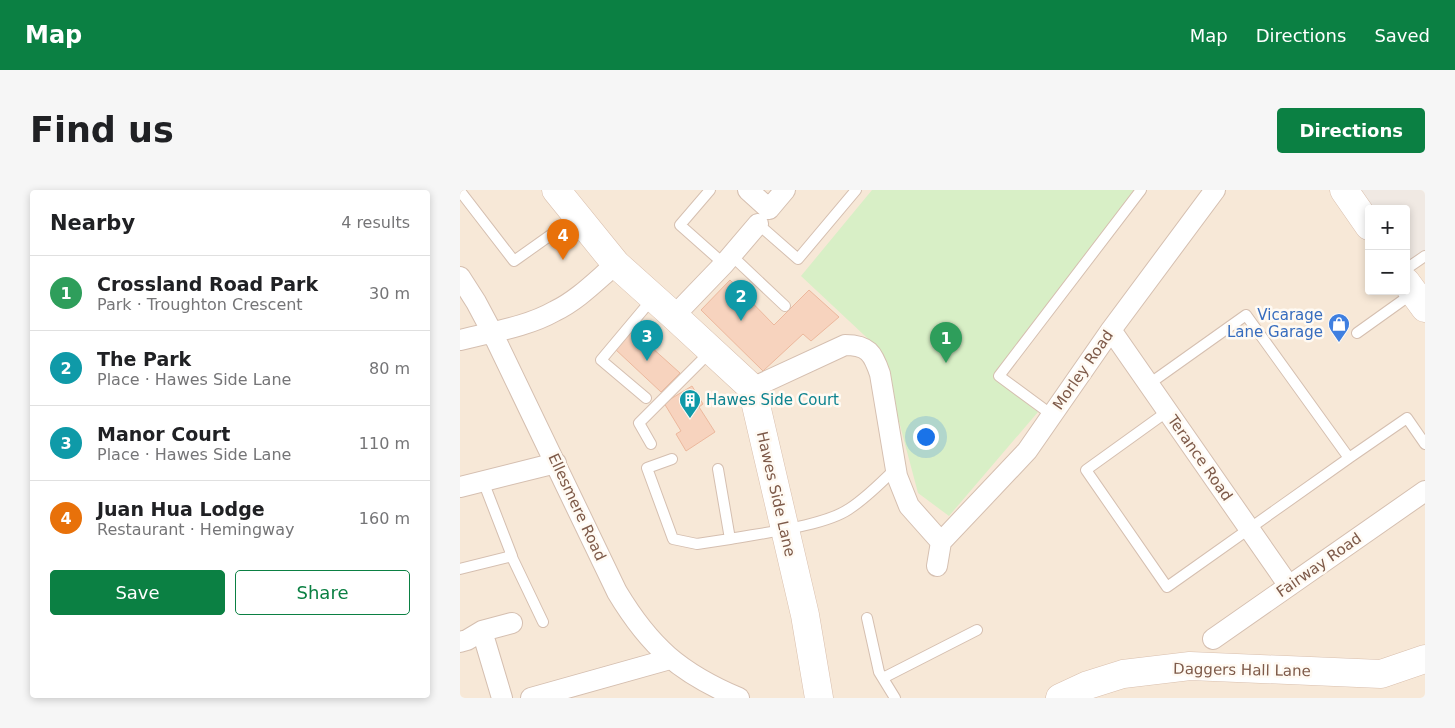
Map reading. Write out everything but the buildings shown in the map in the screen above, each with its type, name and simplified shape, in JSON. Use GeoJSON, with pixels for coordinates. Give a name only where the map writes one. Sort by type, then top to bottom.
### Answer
{"type":"FeatureCollection","features":[{"type":"Feature","properties":{"kind":"main road"},"geometry":{"type":"LineString","coordinates":[[556,190],[616,264],[752,388]]}},
{"type":"Feature","properties":{"kind":"main road"},"geometry":{"type":"LineString","coordinates":[[1344,190],[1365,220]]}},
{"type":"Feature","properties":{"kind":"main road","name":"Hawes Side Lane"},"geometry":{"type":"LineString","coordinates":[[752,388],[804,615],[819,698]]}},
{"type":"Feature","properties":{"kind":"main road","name":"Daggers Hall Lane"},"geometry":{"type":"LineString","coordinates":[[1060,698],[1088,685],[1123,674],[1190,666],[1381,674],[1425,658]]}},
{"type":"Feature","properties":{"kind":"street"},"geometry":{"type":"LineString","coordinates":[[748,190],[763,216]]}},
{"type":"Feature","properties":{"kind":"street"},"geometry":{"type":"LineString","coordinates":[[674,316],[727,260],[785,190]]}},
{"type":"Feature","properties":{"kind":"street","name":"Morley Road"},"geometry":{"type":"LineString","coordinates":[[941,542],[1028,451],[1111,330],[1215,190]]}},
{"type":"Feature","properties":{"kind":"street"},"geometry":{"type":"LineString","coordinates":[[460,340],[537,320],[556,311],[578,297],[616,264]]}},
{"type":"Feature","properties":{"kind":"street","name":"Ellesmere Road"},"geometry":{"type":"LineString","coordinates":[[460,277],[492,332],[617,592],[632,616],[670,660],[698,678],[739,698]]}},
{"type":"Feature","properties":{"kind":"street","name":"Terance Road"},"geometry":{"type":"LineString","coordinates":[[1111,330],[1289,586]]}},
{"type":"Feature","properties":{"kind":"street"},"geometry":{"type":"LineString","coordinates":[[752,388],[845,345],[858,345],[867,350],[875,361],[880,374],[896,468],[909,506],[941,542],[937,566]]}},
{"type":"Feature","properties":{"kind":"street"},"geometry":{"type":"LineString","coordinates":[[460,487],[556,463]]}},
{"type":"Feature","properties":{"kind":"street","name":"Fairway Road"},"geometry":{"type":"LineString","coordinates":[[1213,639],[1425,491]]}},
{"type":"Feature","properties":{"kind":"street"},"geometry":{"type":"LineString","coordinates":[[460,642],[482,631],[512,622]]}},
{"type":"Feature","properties":{"kind":"street"},"geometry":{"type":"LineString","coordinates":[[482,631],[502,698]]}},
{"type":"Feature","properties":{"kind":"street"},"geometry":{"type":"LineString","coordinates":[[531,698],[670,660]]}},
{"type":"Feature","properties":{"kind":"lane"},"geometry":{"type":"LineString","coordinates":[[710,190],[680,225],[785,306]]}},
{"type":"Feature","properties":{"kind":"lane"},"geometry":{"type":"LineString","coordinates":[[763,216],[798,259],[856,190]]}},
{"type":"Feature","properties":{"kind":"lane"},"geometry":{"type":"LineString","coordinates":[[1052,415],[999,376],[1141,190]]}},
{"type":"Feature","properties":{"kind":"lane"},"geometry":{"type":"LineString","coordinates":[[460,191],[514,261],[577,216]]}},
{"type":"Feature","properties":{"kind":"lane"},"geometry":{"type":"LineString","coordinates":[[1357,332],[1413,288],[1425,256]]}},
{"type":"Feature","properties":{"kind":"lane"},"geometry":{"type":"LineString","coordinates":[[646,398],[601,360],[653,297]]}},
{"type":"Feature","properties":{"kind":"lane"},"geometry":{"type":"LineString","coordinates":[[1149,384],[1246,315],[1349,458]]}},
{"type":"Feature","properties":{"kind":"lane"},"geometry":{"type":"LineString","coordinates":[[651,444],[639,423],[711,351]]}},
{"type":"Feature","properties":{"kind":"lane"},"geometry":{"type":"LineString","coordinates":[[1168,411],[1086,470],[1167,587],[1407,418],[1425,444]]}},
{"type":"Feature","properties":{"kind":"lane"},"geometry":{"type":"LineString","coordinates":[[672,459],[647,468],[673,538],[698,544],[825,520],[848,510],[880,484],[896,468]]}},
{"type":"Feature","properties":{"kind":"lane"},"geometry":{"type":"LineString","coordinates":[[718,469],[730,539]]}},
{"type":"Feature","properties":{"kind":"lane"},"geometry":{"type":"LineString","coordinates":[[483,481],[510,553],[543,622]]}},
{"type":"Feature","properties":{"kind":"lane"},"geometry":{"type":"LineString","coordinates":[[460,569],[512,556],[510,553]]}},
{"type":"Feature","properties":{"kind":"lane"},"geometry":{"type":"LineString","coordinates":[[867,618],[879,672],[896,698]]}},
{"type":"Feature","properties":{"kind":"lane"},"geometry":{"type":"LineString","coordinates":[[883,678],[977,630]]}},
{"type":"Feature","properties":{"kind":"shaded area"},"geometry":{"type":"Polygon","coordinates":[[[460,190],[1344,190],[1365,220],[1365,295],[1410,295],[1410,263],[1425,252],[1425,698],[460,698],[460,190]]]}},
{"type":"Feature","properties":{"kind":"shaded area"},"geometry":{"type":"Polygon","coordinates":[[[1344,190],[1425,190],[1425,252],[1410,263],[1410,205],[1365,206],[1344,190]]]}},
{"type":"Feature","properties":{"kind":"green space"},"geometry":{"type":"Polygon","coordinates":[[[872,190],[1141,190],[997,380],[1038,412],[949,516],[918,493],[880,350],[801,276],[872,190]]]}},
{"type":"Feature","properties":{"kind":"place","name":"Juan Hua Lodge"},"geometry":{"type":"Point","coordinates":[563,260]}},
{"type":"Feature","properties":{"kind":"place","name":"The Park"},"geometry":{"type":"Point","coordinates":[741,321]}},
{"type":"Feature","properties":{"kind":"place","name":"Vicarage Lane Garage"},"geometry":{"type":"Point","coordinates":[1339,343]}},
{"type":"Feature","properties":{"kind":"place","name":"Manor Court"},"geometry":{"type":"Point","coordinates":[647,361]}},
{"type":"Feature","properties":{"kind":"place","name":"Crossland Road Park"},"geometry":{"type":"Point","coordinates":[946,363]}},
{"type":"Feature","properties":{"kind":"place","name":"Hawes Side Court"},"geometry":{"type":"Point","coordinates":[690,419]}}]}
